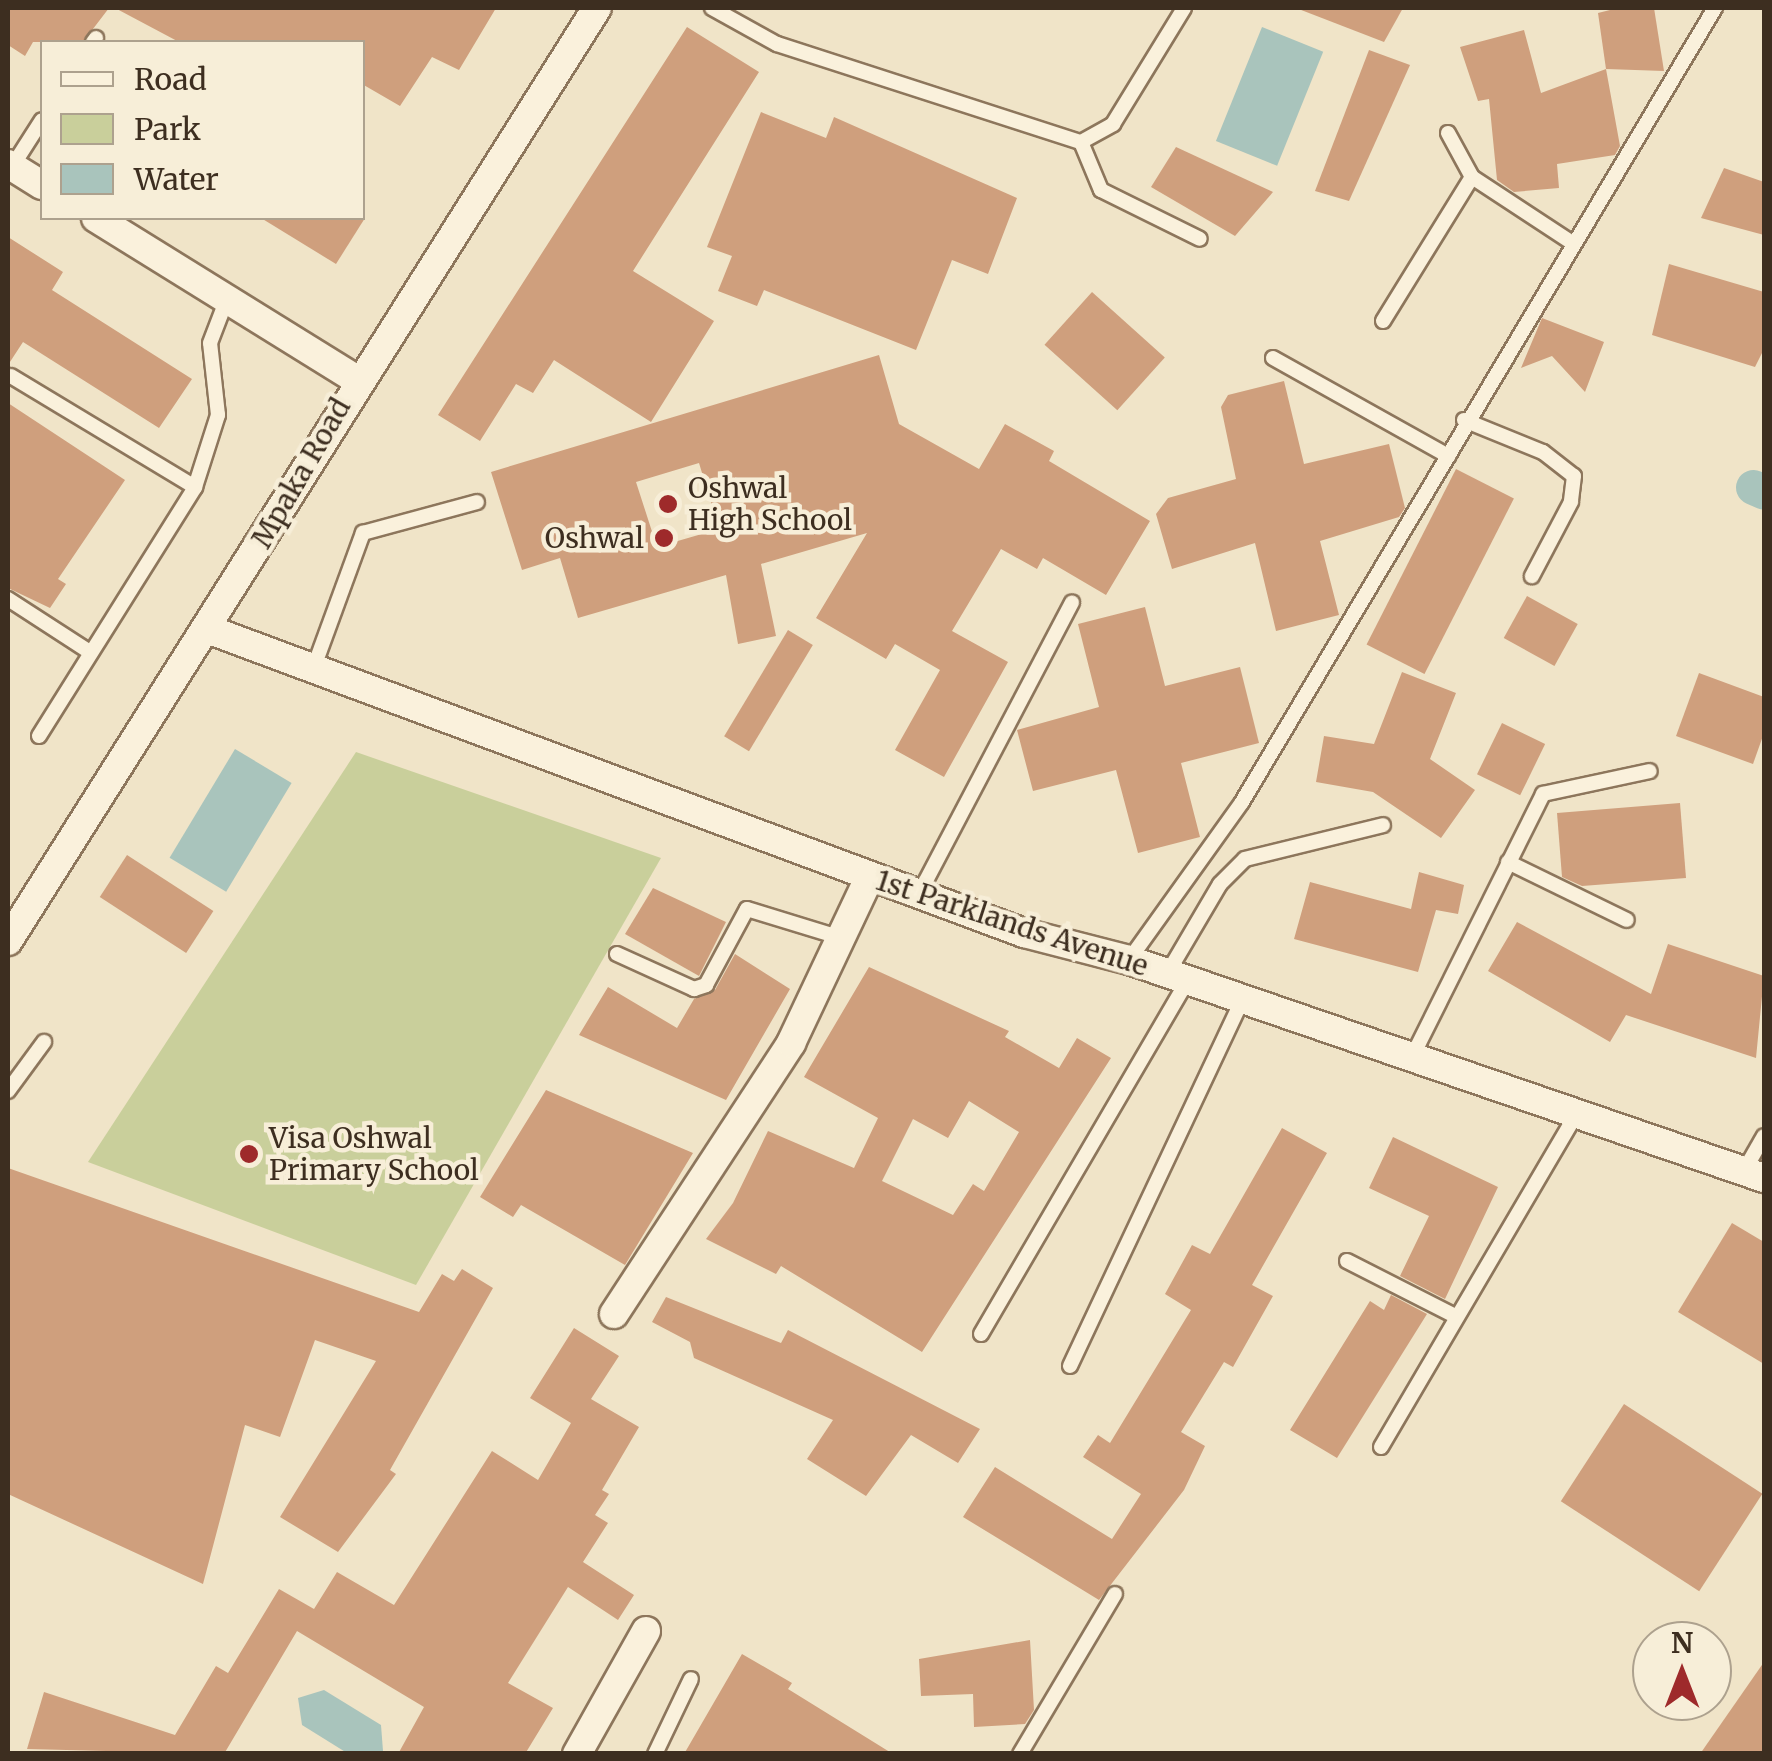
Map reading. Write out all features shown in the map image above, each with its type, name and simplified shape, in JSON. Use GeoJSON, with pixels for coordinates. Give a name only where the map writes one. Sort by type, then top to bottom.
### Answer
{"type":"FeatureCollection","features":[{"type":"Feature","properties":{"kind":"street","name":"Mpaka Road"},"geometry":{"type":"LineString","coordinates":[[13,932],[210,630],[356,378],[597,8]]}},
{"type":"Feature","properties":{"kind":"street"},"geometry":{"type":"LineString","coordinates":[[9,168],[40,184]]}},
{"type":"Feature","properties":{"kind":"street"},"geometry":{"type":"LineString","coordinates":[[99,220],[356,378]]}},
{"type":"Feature","properties":{"kind":"street","name":"1st Parklands Avenue"},"geometry":{"type":"LineString","coordinates":[[210,630],[315,664],[869,878],[920,892],[1024,933],[1128,960],[1754,1175]]}},
{"type":"Feature","properties":{"kind":"street"},"geometry":{"type":"LineString","coordinates":[[614,1314],[791,1043],[845,939],[869,878]]}},
{"type":"Feature","properties":{"kind":"street"},"geometry":{"type":"LineString","coordinates":[[577,1754],[646,1631]]}},
{"type":"Feature","properties":{"kind":"lane"},"geometry":{"type":"LineString","coordinates":[[712,8],[777,44],[1082,142],[1113,124],[1184,8]]}},
{"type":"Feature","properties":{"kind":"lane"},"geometry":{"type":"LineString","coordinates":[[1128,960],[1242,802],[1448,456],[1464,420],[1715,8]]}},
{"type":"Feature","properties":{"kind":"lane"},"geometry":{"type":"LineString","coordinates":[[9,168],[40,123]]}},
{"type":"Feature","properties":{"kind":"lane"},"geometry":{"type":"LineString","coordinates":[[1448,134],[1472,177],[1574,244]]}},
{"type":"Feature","properties":{"kind":"lane"},"geometry":{"type":"LineString","coordinates":[[1082,142],[1101,190],[1200,238]]}},
{"type":"Feature","properties":{"kind":"lane"},"geometry":{"type":"LineString","coordinates":[[1383,321],[1472,177]]}},
{"type":"Feature","properties":{"kind":"lane"},"geometry":{"type":"LineString","coordinates":[[38,736],[88,651],[196,487],[218,416],[210,343],[228,296]]}},
{"type":"Feature","properties":{"kind":"lane"},"geometry":{"type":"LineString","coordinates":[[1273,358],[1448,456]]}},
{"type":"Feature","properties":{"kind":"lane"},"geometry":{"type":"LineString","coordinates":[[11,376],[196,487]]}},
{"type":"Feature","properties":{"kind":"lane"},"geometry":{"type":"LineString","coordinates":[[1464,420],[1543,452],[1574,476],[1571,502],[1532,576]]}},
{"type":"Feature","properties":{"kind":"lane"},"geometry":{"type":"LineString","coordinates":[[315,664],[364,533],[476,502]]}},
{"type":"Feature","properties":{"kind":"lane"},"geometry":{"type":"LineString","coordinates":[[8,599],[88,651]]}},
{"type":"Feature","properties":{"kind":"lane"},"geometry":{"type":"LineString","coordinates":[[920,892],[1072,603]]}},
{"type":"Feature","properties":{"kind":"lane"},"geometry":{"type":"LineString","coordinates":[[1412,1057],[1508,862],[1553,786],[1650,771]]}},
{"type":"Feature","properties":{"kind":"lane"},"geometry":{"type":"LineString","coordinates":[[981,1334],[1178,977],[1220,884],[1245,859],[1382,825]]}},
{"type":"Feature","properties":{"kind":"lane"},"geometry":{"type":"LineString","coordinates":[[1508,862],[1626,920]]}},
{"type":"Feature","properties":{"kind":"lane"},"geometry":{"type":"LineString","coordinates":[[618,954],[694,990],[706,985],[746,908],[845,939]]}},
{"type":"Feature","properties":{"kind":"lane"},"geometry":{"type":"LineString","coordinates":[[1070,1366],[1244,999]]}},
{"type":"Feature","properties":{"kind":"lane"},"geometry":{"type":"LineString","coordinates":[[8,1091],[44,1042]]}},
{"type":"Feature","properties":{"kind":"lane"},"geometry":{"type":"LineString","coordinates":[[1382,1447],[1577,1114]]}},
{"type":"Feature","properties":{"kind":"lane"},"geometry":{"type":"LineString","coordinates":[[1754,1175],[1764,1136]]}},
{"type":"Feature","properties":{"kind":"lane"},"geometry":{"type":"LineString","coordinates":[[1346,1260],[1457,1317]]}},
{"type":"Feature","properties":{"kind":"lane"},"geometry":{"type":"LineString","coordinates":[[1020,1754],[1115,1594]]}},
{"type":"Feature","properties":{"kind":"lane"},"geometry":{"type":"LineString","coordinates":[[655,1754],[690,1679]]}},
{"type":"Feature","properties":{"kind":"green space"},"geometry":{"type":"Polygon","coordinates":[[[356,752],[661,858],[416,1285],[88,1162],[356,752]]]}},
{"type":"Feature","properties":{"kind":"water"},"geometry":{"type":"Polygon","coordinates":[[[1262,27],[1323,52],[1277,166],[1216,141],[1262,27]]]}},
{"type":"Feature","properties":{"kind":"water"},"geometry":{"type":"Polygon","coordinates":[[[235,749],[292,783],[226,892],[170,858],[235,749]]]}},
{"type":"Feature","properties":{"kind":"water"},"geometry":{"type":"Polygon","coordinates":[[[324,1690],[381,1725],[383,1751],[347,1753],[302,1725],[298,1698],[324,1690]]]}},
{"type":"Feature","properties":{"kind":"building"},"geometry":{"type":"Polygon","coordinates":[[[8,8],[109,8],[85,40],[40,40],[33,42],[25,56],[8,45],[8,8]]]}},
{"type":"Feature","properties":{"kind":"building"},"geometry":{"type":"Polygon","coordinates":[[[115,8],[496,8],[459,70],[432,57],[400,106],[365,86],[365,40],[175,40],[115,8]]]}},
{"type":"Feature","properties":{"kind":"building"},"geometry":{"type":"Polygon","coordinates":[[[1296,8],[1403,8],[1384,42],[1296,8]]]}},
{"type":"Feature","properties":{"kind":"building"},"geometry":{"type":"Polygon","coordinates":[[[1618,8],[1654,8],[1664,71],[1606,69],[1598,13],[1618,8]]]}},
{"type":"Feature","properties":{"kind":"building"},"geometry":{"type":"Polygon","coordinates":[[[687,27],[759,72],[633,271],[714,321],[651,422],[554,360],[533,393],[516,384],[480,441],[438,415],[687,27]]]}},
{"type":"Feature","properties":{"kind":"building"},"geometry":{"type":"Polygon","coordinates":[[[1524,30],[1541,93],[1606,69],[1620,146],[1615,155],[1557,164],[1559,188],[1514,192],[1497,180],[1489,99],[1478,101],[1460,47],[1524,30]]]}},
{"type":"Feature","properties":{"kind":"building"},"geometry":{"type":"Polygon","coordinates":[[[1369,50],[1410,65],[1349,201],[1315,191],[1369,50]]]}},
{"type":"Feature","properties":{"kind":"building"},"geometry":{"type":"Polygon","coordinates":[[[761,112],[826,138],[834,117],[1017,198],[988,274],[952,260],[916,350],[764,290],[757,306],[718,291],[732,256],[707,247],[761,112]]]}},
{"type":"Feature","properties":{"kind":"building"},"geometry":{"type":"Polygon","coordinates":[[[1176,147],[1273,192],[1235,236],[1151,187],[1176,147]]]}},
{"type":"Feature","properties":{"kind":"building"},"geometry":{"type":"Polygon","coordinates":[[[1724,168],[1764,182],[1764,235],[1701,218],[1724,168]]]}},
{"type":"Feature","properties":{"kind":"building"},"geometry":{"type":"Polygon","coordinates":[[[264,220],[364,220],[336,264],[264,220]]]}},
{"type":"Feature","properties":{"kind":"building"},"geometry":{"type":"Polygon","coordinates":[[[8,237],[63,272],[52,290],[192,379],[159,428],[23,342],[8,365],[8,237]]]}},
{"type":"Feature","properties":{"kind":"building"},"geometry":{"type":"Polygon","coordinates":[[[1669,264],[1764,292],[1764,349],[1755,367],[1652,335],[1669,264]]]}},
{"type":"Feature","properties":{"kind":"building"},"geometry":{"type":"Polygon","coordinates":[[[1092,292],[1165,358],[1117,410],[1044,345],[1092,292]]]}},
{"type":"Feature","properties":{"kind":"building"},"geometry":{"type":"Polygon","coordinates":[[[1542,318],[1604,342],[1585,392],[1552,356],[1521,368],[1542,318]]]}},
{"type":"Feature","properties":{"kind":"building"},"geometry":{"type":"Polygon","coordinates":[[[879,355],[899,424],[979,469],[1005,424],[1054,451],[1049,461],[1150,521],[1106,595],[1043,558],[1037,569],[1001,549],[952,631],[1008,662],[944,777],[895,750],[940,670],[895,644],[886,659],[816,618],[867,533],[761,564],[776,636],[738,644],[726,575],[578,618],[560,558],[522,570],[491,472],[879,355]],[[699,463],[636,482],[657,547],[719,529],[699,463]]]}},
{"type":"Feature","properties":{"kind":"building"},"geometry":{"type":"Polygon","coordinates":[[[1284,381],[1304,464],[1389,444],[1405,508],[1399,517],[1320,541],[1339,615],[1276,631],[1255,543],[1172,569],[1156,514],[1168,498],[1236,479],[1221,407],[1228,395],[1284,381]]]}},
{"type":"Feature","properties":{"kind":"building"},"geometry":{"type":"Polygon","coordinates":[[[8,403],[125,480],[58,579],[66,584],[50,608],[8,588],[8,403]]]}},
{"type":"Feature","properties":{"kind":"building"},"geometry":{"type":"Polygon","coordinates":[[[1456,469],[1514,499],[1424,674],[1367,645],[1456,469]]]}},
{"type":"Feature","properties":{"kind":"building"},"geometry":{"type":"Polygon","coordinates":[[[1527,596],[1578,624],[1554,666],[1504,638],[1527,596]]]}},
{"type":"Feature","properties":{"kind":"building"},"geometry":{"type":"Polygon","coordinates":[[[1145,607],[1165,686],[1240,667],[1259,743],[1181,763],[1200,837],[1138,853],[1116,770],[1033,791],[1017,730],[1099,707],[1078,624],[1145,607]]]}},
{"type":"Feature","properties":{"kind":"building"},"geometry":{"type":"Polygon","coordinates":[[[788,630],[813,645],[749,751],[724,736],[788,630]]]}},
{"type":"Feature","properties":{"kind":"building"},"geometry":{"type":"Polygon","coordinates":[[[1402,672],[1456,693],[1430,759],[1475,790],[1441,838],[1373,792],[1316,782],[1324,736],[1374,744],[1402,672]]]}},
{"type":"Feature","properties":{"kind":"building"},"geometry":{"type":"Polygon","coordinates":[[[1699,673],[1764,697],[1764,733],[1753,764],[1676,736],[1699,673]]]}},
{"type":"Feature","properties":{"kind":"building"},"geometry":{"type":"Polygon","coordinates":[[[1502,723],[1545,744],[1520,795],[1477,774],[1502,723]]]}},
{"type":"Feature","properties":{"kind":"building"},"geometry":{"type":"Polygon","coordinates":[[[1680,803],[1686,878],[1582,886],[1562,877],[1557,813],[1680,803]]]}},
{"type":"Feature","properties":{"kind":"building"},"geometry":{"type":"Polygon","coordinates":[[[127,855],[213,911],[186,953],[100,897],[127,855]]]}},
{"type":"Feature","properties":{"kind":"building"},"geometry":{"type":"Polygon","coordinates":[[[1419,872],[1464,885],[1458,914],[1436,910],[1418,972],[1294,939],[1310,882],[1411,909],[1419,872]]]}},
{"type":"Feature","properties":{"kind":"building"},"geometry":{"type":"Polygon","coordinates":[[[653,888],[726,922],[699,976],[625,934],[653,888]]]}},
{"type":"Feature","properties":{"kind":"building"},"geometry":{"type":"Polygon","coordinates":[[[1517,922],[1651,994],[1668,944],[1764,976],[1756,1058],[1626,1015],[1610,1042],[1488,971],[1517,922]]]}},
{"type":"Feature","properties":{"kind":"building"},"geometry":{"type":"Polygon","coordinates":[[[735,954],[790,989],[726,1100],[579,1035],[608,987],[677,1028],[694,999],[715,990],[735,954]]]}},
{"type":"Feature","properties":{"kind":"building"},"geometry":{"type":"Polygon","coordinates":[[[869,967],[1009,1031],[1005,1037],[1059,1068],[1077,1038],[1111,1058],[922,1352],[781,1266],[776,1274],[706,1239],[733,1203],[768,1131],[854,1168],[878,1118],[804,1077],[869,967]],[[969,1101],[948,1138],[913,1119],[882,1181],[953,1215],[973,1184],[984,1191],[1019,1132],[969,1101]]]}},
{"type":"Feature","properties":{"kind":"building"},"geometry":{"type":"Polygon","coordinates":[[[546,1090],[693,1153],[625,1265],[521,1205],[513,1217],[480,1197],[546,1090]]]}},
{"type":"Feature","properties":{"kind":"building"},"geometry":{"type":"Polygon","coordinates":[[[1282,1128],[1327,1153],[1252,1285],[1273,1296],[1233,1367],[1224,1362],[1181,1432],[1205,1446],[1184,1490],[1099,1600],[963,1517],[995,1467],[1112,1539],[1141,1494],[1083,1457],[1098,1435],[1110,1443],[1191,1310],[1165,1294],[1192,1245],[1210,1254],[1282,1128]]]}},
{"type":"Feature","properties":{"kind":"building"},"geometry":{"type":"Polygon","coordinates":[[[1393,1137],[1498,1187],[1445,1299],[1400,1276],[1429,1216],[1369,1188],[1393,1137]]]}},
{"type":"Feature","properties":{"kind":"building"},"geometry":{"type":"Polygon","coordinates":[[[8,1168],[419,1312],[442,1274],[454,1281],[462,1269],[493,1288],[390,1470],[396,1474],[338,1552],[280,1517],[376,1361],[315,1340],[280,1437],[245,1425],[203,1584],[8,1494],[8,1168]]]}},
{"type":"Feature","properties":{"kind":"building"},"geometry":{"type":"Polygon","coordinates":[[[1732,1223],[1764,1242],[1764,1364],[1678,1312],[1732,1223]]]}},
{"type":"Feature","properties":{"kind":"building"},"geometry":{"type":"Polygon","coordinates":[[[1391,1295],[1427,1314],[1337,1458],[1290,1430],[1370,1301],[1384,1310],[1391,1295]]]}},
{"type":"Feature","properties":{"kind":"building"},"geometry":{"type":"Polygon","coordinates":[[[666,1297],[781,1343],[788,1330],[980,1429],[958,1463],[911,1435],[866,1496],[807,1459],[833,1420],[694,1358],[690,1342],[652,1322],[666,1297]]]}},
{"type":"Feature","properties":{"kind":"building"},"geometry":{"type":"Polygon","coordinates":[[[574,1328],[619,1356],[591,1399],[639,1427],[602,1490],[609,1494],[595,1515],[608,1523],[583,1562],[634,1595],[618,1620],[568,1587],[508,1683],[553,1708],[525,1754],[398,1754],[424,1707],[297,1631],[224,1754],[27,1749],[44,1692],[175,1735],[216,1666],[228,1673],[279,1589],[314,1609],[337,1572],[394,1605],[492,1451],[538,1480],[571,1423],[530,1398],[574,1328]]]}},
{"type":"Feature","properties":{"kind":"building"},"geometry":{"type":"Polygon","coordinates":[[[1624,1404],[1762,1494],[1699,1591],[1561,1501],[1624,1404]]]}},
{"type":"Feature","properties":{"kind":"building"},"geometry":{"type":"Polygon","coordinates":[[[1030,1640],[1034,1710],[1025,1724],[974,1727],[973,1694],[921,1696],[919,1659],[1030,1640]]]}},
{"type":"Feature","properties":{"kind":"building"},"geometry":{"type":"Polygon","coordinates":[[[742,1654],[792,1683],[788,1689],[893,1754],[684,1754],[742,1654]]]}},
{"type":"Feature","properties":{"kind":"building"},"geometry":{"type":"Polygon","coordinates":[[[1764,1662],[1764,1754],[1700,1754],[1723,1721],[1732,1721],[1732,1708],[1764,1662]]]}},
{"type":"Feature","properties":{"kind":"waterway"},"geometry":{"type":"LineString","coordinates":[[1753,487],[1764,492]]}},
{"type":"Feature","properties":{"kind":"place","name":"Oshwal High School"},"geometry":{"type":"Point","coordinates":[668,504]}},
{"type":"Feature","properties":{"kind":"place","name":"Oshwal"},"geometry":{"type":"Point","coordinates":[664,538]}},
{"type":"Feature","properties":{"kind":"place","name":"Visa Oshwal Primary School"},"geometry":{"type":"Point","coordinates":[249,1154]}}]}
